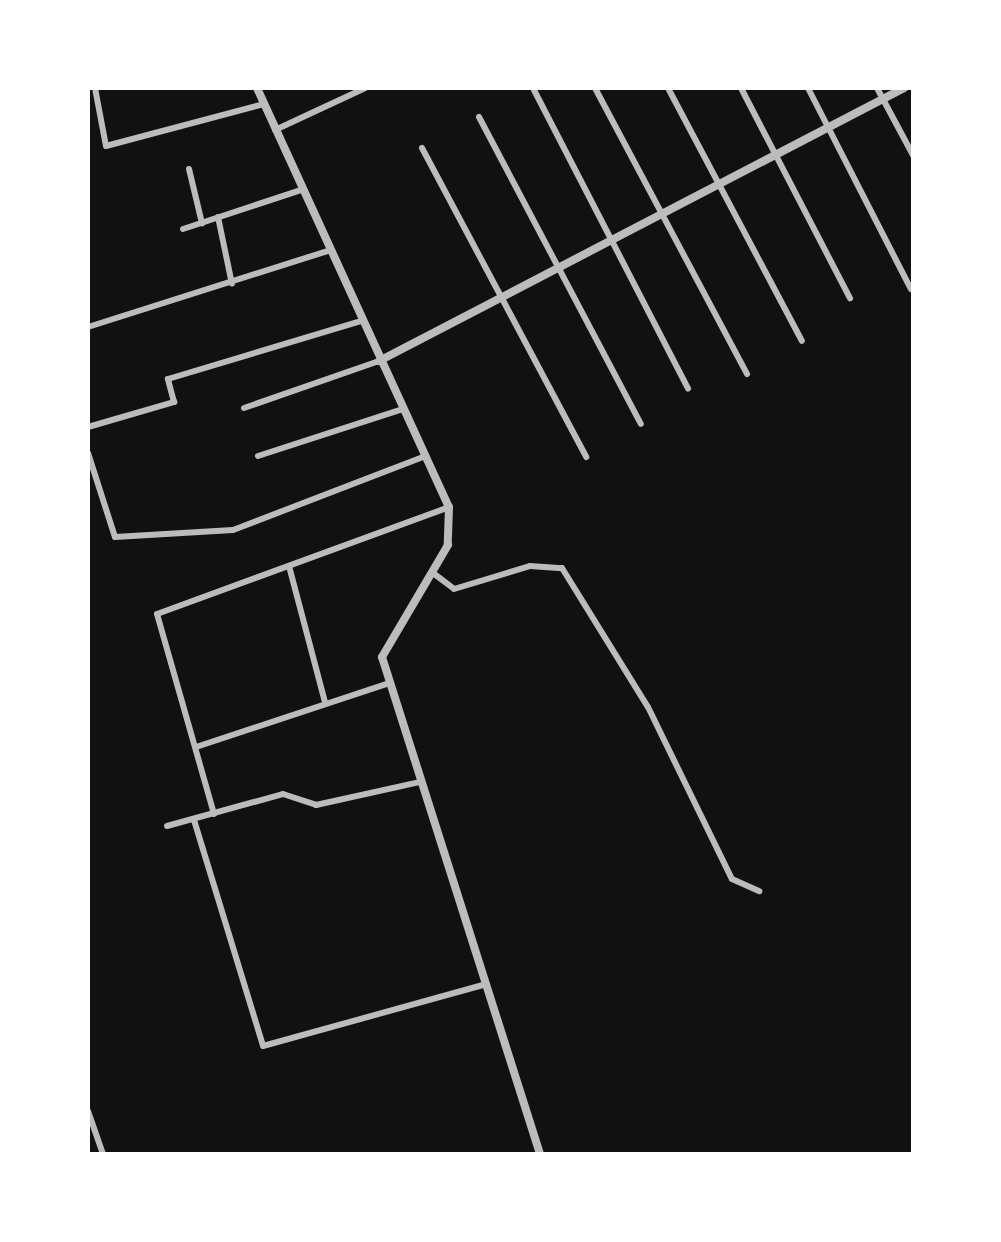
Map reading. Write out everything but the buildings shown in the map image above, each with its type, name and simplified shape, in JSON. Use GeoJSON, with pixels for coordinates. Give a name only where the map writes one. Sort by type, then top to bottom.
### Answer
{"type":"FeatureCollection","features":[{"type":"Feature","properties":{"kind":"street"},"geometry":{"type":"LineString","coordinates":[[95,88],[106,146],[264,104]]}},
{"type":"Feature","properties":{"kind":"street"},"geometry":{"type":"LineString","coordinates":[[257,88],[448,508],[448,545],[433,573],[388,632],[386,684],[489,984],[540,1153]]}},
{"type":"Feature","properties":{"kind":"street"},"geometry":{"type":"LineString","coordinates":[[274,130],[365,88]]}},
{"type":"Feature","properties":{"kind":"street"},"geometry":{"type":"LineString","coordinates":[[595,88],[748,374]]}},
{"type":"Feature","properties":{"kind":"street"},"geometry":{"type":"LineString","coordinates":[[668,88],[802,341]]}},
{"type":"Feature","properties":{"kind":"street"},"geometry":{"type":"LineString","coordinates":[[741,88],[850,298]]}},
{"type":"Feature","properties":{"kind":"street"},"geometry":{"type":"LineString","coordinates":[[808,88],[910,289]]}},
{"type":"Feature","properties":{"kind":"street"},"geometry":{"type":"LineString","coordinates":[[877,88],[914,156]]}},
{"type":"Feature","properties":{"kind":"street"},"geometry":{"type":"LineString","coordinates":[[244,408],[379,362],[503,301],[904,88]]}},
{"type":"Feature","properties":{"kind":"street"},"geometry":{"type":"LineString","coordinates":[[534,90],[688,390]]}},
{"type":"Feature","properties":{"kind":"street"},"geometry":{"type":"LineString","coordinates":[[479,117],[641,424]]}},
{"type":"Feature","properties":{"kind":"street"},"geometry":{"type":"LineString","coordinates":[[422,148],[586,458]]}},
{"type":"Feature","properties":{"kind":"street"},"geometry":{"type":"LineString","coordinates":[[189,169],[202,222]]}},
{"type":"Feature","properties":{"kind":"street"},"geometry":{"type":"LineString","coordinates":[[183,229],[301,190]]}},
{"type":"Feature","properties":{"kind":"street"},"geometry":{"type":"LineString","coordinates":[[218,217],[232,284]]}},
{"type":"Feature","properties":{"kind":"street"},"geometry":{"type":"LineString","coordinates":[[88,327],[328,251]]}},
{"type":"Feature","properties":{"kind":"street"},"geometry":{"type":"LineString","coordinates":[[88,427],[174,402],[168,379],[361,321]]}},
{"type":"Feature","properties":{"kind":"street"},"geometry":{"type":"LineString","coordinates":[[258,456],[403,410]]}},
{"type":"Feature","properties":{"kind":"street"},"geometry":{"type":"LineString","coordinates":[[88,453],[115,537],[233,530],[426,456]]}},
{"type":"Feature","properties":{"kind":"street"},"geometry":{"type":"LineString","coordinates":[[214,814],[157,614],[448,508]]}},
{"type":"Feature","properties":{"kind":"street"},"geometry":{"type":"LineString","coordinates":[[289,566],[325,702]]}},
{"type":"Feature","properties":{"kind":"street"},"geometry":{"type":"LineString","coordinates":[[433,573],[454,590],[530,566],[562,568],[648,707],[732,879],[759,891]]}},
{"type":"Feature","properties":{"kind":"street"},"geometry":{"type":"LineString","coordinates":[[196,748],[386,684]]}},
{"type":"Feature","properties":{"kind":"street"},"geometry":{"type":"LineString","coordinates":[[167,826],[284,794],[316,805],[420,782]]}},
{"type":"Feature","properties":{"kind":"street"},"geometry":{"type":"LineString","coordinates":[[194,820],[263,1046],[489,984]]}},
{"type":"Feature","properties":{"kind":"street"},"geometry":{"type":"LineString","coordinates":[[88,1111],[102,1154]]}}]}
